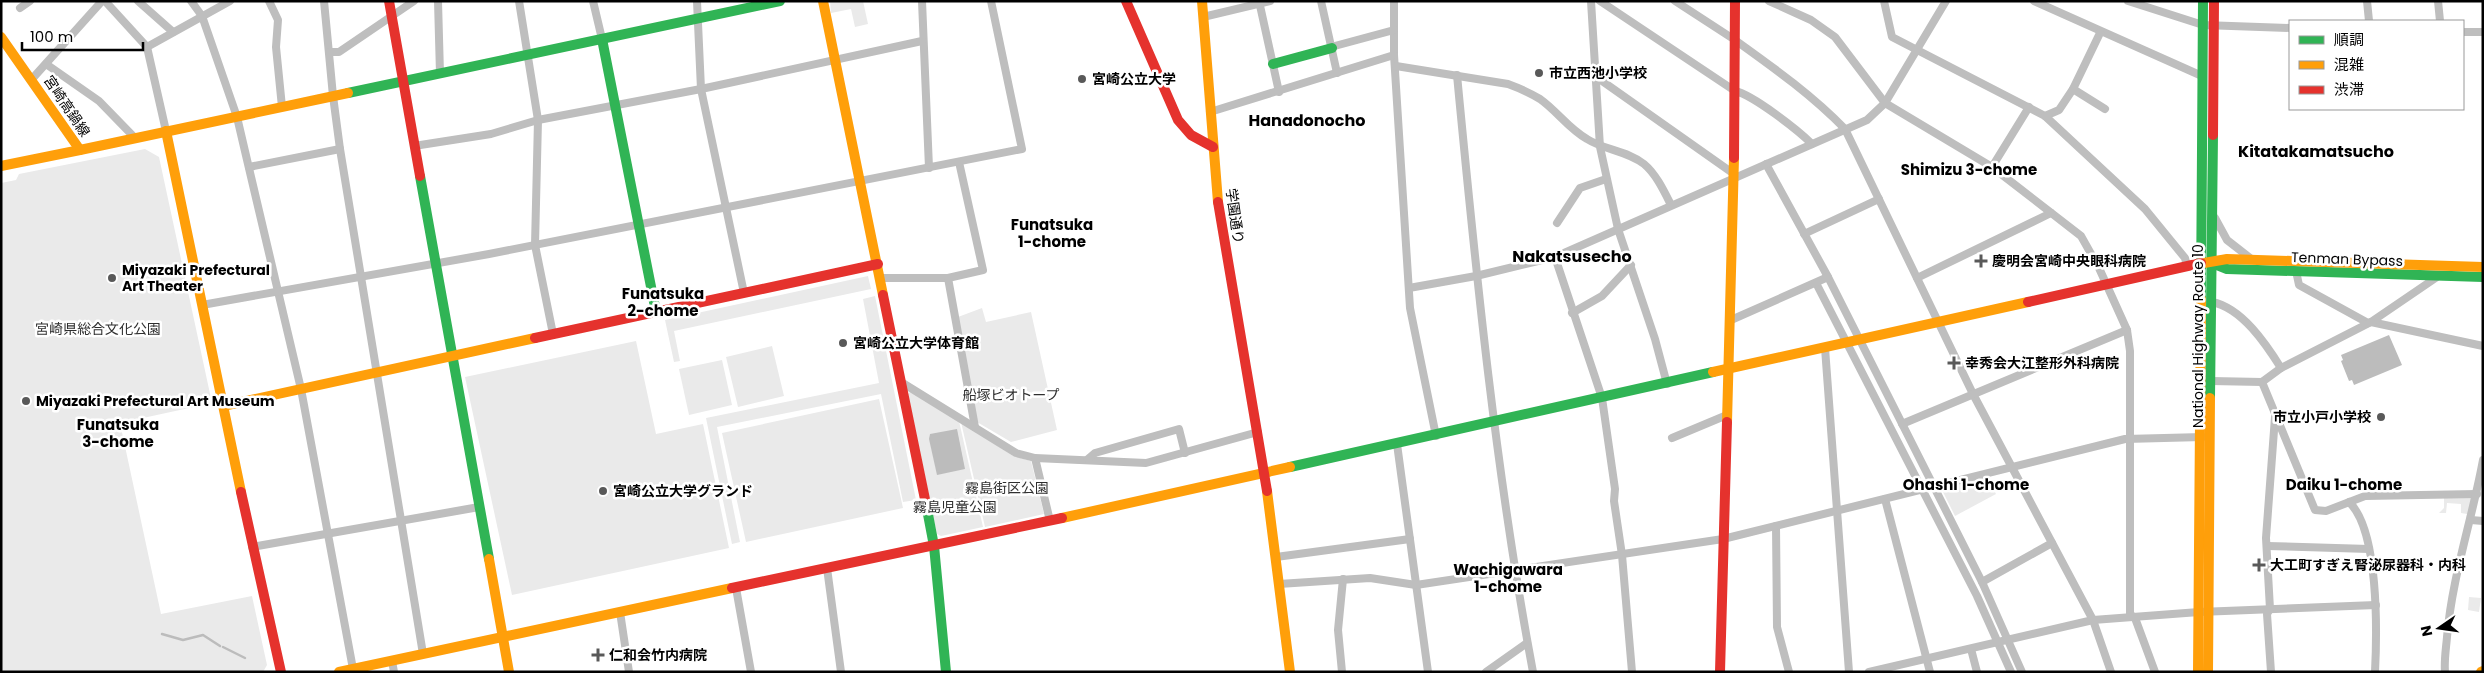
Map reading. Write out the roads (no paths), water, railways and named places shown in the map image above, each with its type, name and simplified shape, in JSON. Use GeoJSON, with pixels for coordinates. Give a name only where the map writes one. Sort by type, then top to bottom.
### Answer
{"type":"FeatureCollection","features":[{"type":"Feature","properties":{"kind":"main road"},"geometry":{"type":"LineString","coordinates":[[389,1],[509,672]]}},
{"type":"Feature","properties":{"kind":"main road"},"geometry":{"type":"LineString","coordinates":[[80,150],[780,1]]}},
{"type":"Feature","properties":{"kind":"main road"},"geometry":{"type":"LineString","coordinates":[[823,1],[881,278],[934,546],[946,672]]}},
{"type":"Feature","properties":{"kind":"main road"},"geometry":{"type":"LineString","coordinates":[[1126,1],[1178,120],[1191,135],[1213,147]]}},
{"type":"Feature","properties":{"kind":"main road","name":"学園通り"},"geometry":{"type":"LineString","coordinates":[[1202,1],[1219,214],[1265,474],[1290,672]]}},
{"type":"Feature","properties":{"kind":"main road"},"geometry":{"type":"LineString","coordinates":[[1720,672],[1731,320],[1735,1]]}},
{"type":"Feature","properties":{"kind":"main road","name":"National Highway Route 10"},"geometry":{"type":"LineString","coordinates":[[2198,672],[2204,613],[2211,436],[2214,1]]}},
{"type":"Feature","properties":{"kind":"main road","name":"National Highway Route 10"},"geometry":{"type":"LineString","coordinates":[[2201,4],[2200,437],[2204,613],[2208,672]]}},
{"type":"Feature","properties":{"kind":"main road","name":"宮崎高鍋線"},"geometry":{"type":"LineString","coordinates":[[1,37],[80,150],[1,166]]}},
{"type":"Feature","properties":{"kind":"main road"},"geometry":{"type":"LineString","coordinates":[[602,39],[637,225],[656,312]]}},
{"type":"Feature","properties":{"kind":"main road"},"geometry":{"type":"LineString","coordinates":[[1272,64],[1331,47]]}},
{"type":"Feature","properties":{"kind":"main road"},"geometry":{"type":"LineString","coordinates":[[166,131],[222,406],[281,672]]}},
{"type":"Feature","properties":{"kind":"main road","name":"Tenman Bypass"},"geometry":{"type":"LineString","coordinates":[[339,672],[1050,522],[2201,263],[2212,263],[2227,259],[2483,267]]}},
{"type":"Feature","properties":{"kind":"main road","name":"Tenman Bypass"},"geometry":{"type":"LineString","coordinates":[[2212,263],[2227,269],[2483,277]]}},
{"type":"Feature","properties":{"kind":"main road"},"geometry":{"type":"LineString","coordinates":[[222,406],[878,264]]}},
{"type":"Feature","properties":{"kind":"street"},"geometry":{"type":"LineString","coordinates":[[20,8],[30,1]]}},
{"type":"Feature","properties":{"kind":"street"},"geometry":{"type":"LineString","coordinates":[[32,79],[104,1],[147,47],[166,131]]}},
{"type":"Feature","properties":{"kind":"street"},"geometry":{"type":"LineString","coordinates":[[138,1],[173,32]]}},
{"type":"Feature","properties":{"kind":"street"},"geometry":{"type":"LineString","coordinates":[[191,1],[202,16],[237,117],[301,390],[353,669]]}},
{"type":"Feature","properties":{"kind":"street"},"geometry":{"type":"LineString","coordinates":[[147,47],[230,1]]}},
{"type":"Feature","properties":{"kind":"street"},"geometry":{"type":"LineString","coordinates":[[269,1],[278,20],[276,47],[282,107]]}},
{"type":"Feature","properties":{"kind":"street"},"geometry":{"type":"LineString","coordinates":[[324,1],[328,52],[340,149],[423,654]]}},
{"type":"Feature","properties":{"kind":"street"},"geometry":{"type":"LineString","coordinates":[[328,52],[339,52],[392,18],[414,1]]}},
{"type":"Feature","properties":{"kind":"street"},"geometry":{"type":"LineString","coordinates":[[438,1],[440,74]]}},
{"type":"Feature","properties":{"kind":"street"},"geometry":{"type":"LineString","coordinates":[[519,1],[538,120],[535,245],[553,334]]}},
{"type":"Feature","properties":{"kind":"street"},"geometry":{"type":"LineString","coordinates":[[593,1],[602,39]]}},
{"type":"Feature","properties":{"kind":"street"},"geometry":{"type":"LineString","coordinates":[[697,1],[702,89],[744,293]]}},
{"type":"Feature","properties":{"kind":"street"},"geometry":{"type":"LineString","coordinates":[[922,1],[922,41],[929,168]]}},
{"type":"Feature","properties":{"kind":"street"},"geometry":{"type":"LineString","coordinates":[[202,305],[435,264],[861,183],[1022,150],[991,1]]}},
{"type":"Feature","properties":{"kind":"street"},"geometry":{"type":"LineString","coordinates":[[1203,17],[1270,1]]}},
{"type":"Feature","properties":{"kind":"street"},"geometry":{"type":"LineString","coordinates":[[1321,1],[1337,73]]}},
{"type":"Feature","properties":{"kind":"street"},"geometry":{"type":"LineString","coordinates":[[1394,1],[1394,55],[1410,308],[1436,436]]}},
{"type":"Feature","properties":{"kind":"street"},"geometry":{"type":"LineString","coordinates":[[1591,1],[1594,76],[1600,147],[1606,179],[1618,229],[1631,265],[1667,384]]}},
{"type":"Feature","properties":{"kind":"street"},"geometry":{"type":"LineString","coordinates":[[1600,1],[1735,92],[1742,93],[1769,110],[1812,144]]}},
{"type":"Feature","properties":{"kind":"street"},"geometry":{"type":"LineString","coordinates":[[1675,1],[1735,40],[1792,81],[1822,106],[1845,129],[1973,394],[2092,620],[2111,672]]}},
{"type":"Feature","properties":{"kind":"street"},"geometry":{"type":"LineString","coordinates":[[1769,1],[1810,20],[1835,37],[1885,103],[1992,167],[2081,236],[2107,284],[2127,330],[2130,351],[2129,603],[2130,614],[2135,618],[2155,672]]}},
{"type":"Feature","properties":{"kind":"street"},"geometry":{"type":"LineString","coordinates":[[1884,1],[1892,37],[2045,116],[2145,209],[2185,258],[2187,266]]}},
{"type":"Feature","properties":{"kind":"street"},"geometry":{"type":"LineString","coordinates":[[1409,288],[1476,276],[1555,257],[1734,175],[1766,164],[1867,120],[1885,103],[1946,1]]}},
{"type":"Feature","properties":{"kind":"street"},"geometry":{"type":"LineString","coordinates":[[2034,1],[2202,76]]}},
{"type":"Feature","properties":{"kind":"street"},"geometry":{"type":"LineString","coordinates":[[2128,1],[2202,26],[2289,28]]}},
{"type":"Feature","properties":{"kind":"street"},"geometry":{"type":"LineString","coordinates":[[2367,1],[2368,20]]}},
{"type":"Feature","properties":{"kind":"street"},"geometry":{"type":"LineString","coordinates":[[2438,1],[2440,20]]}},
{"type":"Feature","properties":{"kind":"street"},"geometry":{"type":"LineString","coordinates":[[1259,3],[1279,92]]}},
{"type":"Feature","properties":{"kind":"street"},"geometry":{"type":"LineString","coordinates":[[1331,47],[1394,30]]}},
{"type":"Feature","properties":{"kind":"street"},"geometry":{"type":"LineString","coordinates":[[2045,116],[2059,110],[2073,89],[2100,32]]}},
{"type":"Feature","properties":{"kind":"street"},"geometry":{"type":"LineString","coordinates":[[2464,32],[2483,32]]}},
{"type":"Feature","properties":{"kind":"street"},"geometry":{"type":"LineString","coordinates":[[414,146],[491,134],[538,120],[702,89],[922,41]]}},
{"type":"Feature","properties":{"kind":"street"},"geometry":{"type":"LineString","coordinates":[[1210,112],[1394,55]]}},
{"type":"Feature","properties":{"kind":"street"},"geometry":{"type":"LineString","coordinates":[[46,64],[99,101],[135,138]]}},
{"type":"Feature","properties":{"kind":"street"},"geometry":{"type":"LineString","coordinates":[[1396,66],[1508,84],[1526,91],[1540,100],[1584,138],[1600,147],[1634,158],[1644,164],[1652,173],[1671,205]]}},
{"type":"Feature","properties":{"kind":"street"},"geometry":{"type":"LineString","coordinates":[[1457,75],[1476,276],[1515,569],[1533,672]]}},
{"type":"Feature","properties":{"kind":"street"},"geometry":{"type":"LineString","coordinates":[[1594,76],[1734,175]]}},
{"type":"Feature","properties":{"kind":"street"},"geometry":{"type":"LineString","coordinates":[[2073,89],[2105,109]]}},
{"type":"Feature","properties":{"kind":"street"},"geometry":{"type":"LineString","coordinates":[[1992,167],[2029,107]]}},
{"type":"Feature","properties":{"kind":"street"},"geometry":{"type":"LineString","coordinates":[[249,167],[340,149]]}},
{"type":"Feature","properties":{"kind":"street"},"geometry":{"type":"LineString","coordinates":[[881,278],[948,278],[983,270],[959,162]]}},
{"type":"Feature","properties":{"kind":"street"},"geometry":{"type":"LineString","coordinates":[[1766,164],[1828,277],[1982,582],[2022,672]]}},
{"type":"Feature","properties":{"kind":"street"},"geometry":{"type":"LineString","coordinates":[[1557,223],[1580,188],[1606,179]]}},
{"type":"Feature","properties":{"kind":"street"},"geometry":{"type":"LineString","coordinates":[[1804,234],[1879,199]]}},
{"type":"Feature","properties":{"kind":"street"},"geometry":{"type":"LineString","coordinates":[[1917,278],[2051,213]]}},
{"type":"Feature","properties":{"kind":"street"},"geometry":{"type":"LineString","coordinates":[[2213,214],[2227,240],[2253,260]]}},
{"type":"Feature","properties":{"kind":"street"},"geometry":{"type":"LineString","coordinates":[[1555,257],[1572,313],[1602,398],[1622,555],[1632,672]]}},
{"type":"Feature","properties":{"kind":"street"},"geometry":{"type":"LineString","coordinates":[[1572,313],[1602,296],[1631,265]]}},
{"type":"Feature","properties":{"kind":"street"},"geometry":{"type":"LineString","coordinates":[[2296,271],[2299,285],[2370,322],[2483,346]]}},
{"type":"Feature","properties":{"kind":"street"},"geometry":{"type":"LineString","coordinates":[[2211,381],[2262,382],[2281,368],[2370,322],[2440,276]]}},
{"type":"Feature","properties":{"kind":"street"},"geometry":{"type":"LineString","coordinates":[[1731,320],[1828,277]]}},
{"type":"Feature","properties":{"kind":"street"},"geometry":{"type":"LineString","coordinates":[[948,278],[975,427]]}},
{"type":"Feature","properties":{"kind":"street"},"geometry":{"type":"LineString","coordinates":[[1816,283],[1923,490],[1999,642],[2011,672]]}},
{"type":"Feature","properties":{"kind":"street"},"geometry":{"type":"LineString","coordinates":[[2212,302],[2228,308],[2246,324],[2268,348],[2281,368]]}},
{"type":"Feature","properties":{"kind":"street"},"geometry":{"type":"LineString","coordinates":[[1902,424],[2127,330]]}},
{"type":"Feature","properties":{"kind":"street"},"geometry":{"type":"LineString","coordinates":[[1825,348],[1849,672]]}},
{"type":"Feature","properties":{"kind":"street"},"geometry":{"type":"LineString","coordinates":[[901,382],[1016,453],[1035,458],[1146,463],[1258,432]]}},
{"type":"Feature","properties":{"kind":"street"},"geometry":{"type":"LineString","coordinates":[[2262,382],[2315,510],[2326,511],[2365,496],[2477,494]]}},
{"type":"Feature","properties":{"kind":"street"},"geometry":{"type":"LineString","coordinates":[[1672,438],[1727,415]]}},
{"type":"Feature","properties":{"kind":"street"},"geometry":{"type":"LineString","coordinates":[[2271,672],[2267,614],[2270,609],[2267,546],[2276,416]]}},
{"type":"Feature","properties":{"kind":"street"},"geometry":{"type":"LineString","coordinates":[[1088,459],[1095,453],[1179,429],[1185,453]]}},
{"type":"Feature","properties":{"kind":"street"},"geometry":{"type":"LineString","coordinates":[[1279,584],[1370,578],[1416,585],[1723,539],[2130,438],[2211,436]]}},
{"type":"Feature","properties":{"kind":"street"},"geometry":{"type":"LineString","coordinates":[[1397,444],[1428,672]]}},
{"type":"Feature","properties":{"kind":"street"},"geometry":{"type":"LineString","coordinates":[[1035,458],[1050,522]]}},
{"type":"Feature","properties":{"kind":"street"},"geometry":{"type":"LineString","coordinates":[[2445,672],[2449,616],[2455,578],[2471,520],[2483,460]]}},
{"type":"Feature","properties":{"kind":"street"},"geometry":{"type":"LineString","coordinates":[[1885,499],[1930,672]]}},
{"type":"Feature","properties":{"kind":"street"},"geometry":{"type":"LineString","coordinates":[[2349,502],[2358,515],[2369,549],[2376,605],[2375,672]]}},
{"type":"Feature","properties":{"kind":"street"},"geometry":{"type":"LineString","coordinates":[[252,546],[402,522],[479,507]]}},
{"type":"Feature","properties":{"kind":"street"},"geometry":{"type":"LineString","coordinates":[[2471,520],[2483,521]]}},
{"type":"Feature","properties":{"kind":"street"},"geometry":{"type":"LineString","coordinates":[[1776,526],[1777,626],[1789,672]]}},
{"type":"Feature","properties":{"kind":"street"},"geometry":{"type":"LineString","coordinates":[[1276,557],[1410,539]]}},
{"type":"Feature","properties":{"kind":"street"},"geometry":{"type":"LineString","coordinates":[[1982,582],[2052,544]]}},
{"type":"Feature","properties":{"kind":"street"},"geometry":{"type":"LineString","coordinates":[[2267,546],[2369,549]]}},
{"type":"Feature","properties":{"kind":"street"},"geometry":{"type":"LineString","coordinates":[[828,568],[841,672]]}},
{"type":"Feature","properties":{"kind":"street"},"geometry":{"type":"LineString","coordinates":[[1342,672],[1338,630],[1343,579]]}},
{"type":"Feature","properties":{"kind":"street"},"geometry":{"type":"LineString","coordinates":[[736,588],[751,672]]}},
{"type":"Feature","properties":{"kind":"street"},"geometry":{"type":"LineString","coordinates":[[1869,672],[2092,620],[2270,609],[2376,605]]}},
{"type":"Feature","properties":{"kind":"street"},"geometry":{"type":"LineString","coordinates":[[620,612],[629,672]]}},
{"type":"Feature","properties":{"kind":"street"},"geometry":{"type":"LineString","coordinates":[[1486,672],[1527,643]]}},
{"type":"Feature","properties":{"kind":"street"},"geometry":{"type":"LineString","coordinates":[[1971,649],[1977,672]]}},
{"type":"Feature","properties":{"kind":"street"},"geometry":{"type":"LineString","coordinates":[[392,660],[394,672]]}},
{"type":"Feature","properties":{"kind":"waterway"},"geometry":{"type":"LineString","coordinates":[[162,634],[183,640],[203,635],[220,646]]}},
{"type":"Feature","properties":{"kind":"waterway"},"geometry":{"type":"LineString","coordinates":[[223,647],[245,658]]}},
{"type":"Feature","properties":{"kind":"place","name":"市立西池小学校"},"geometry":{"type":"Point","coordinates":[1539,73]}},
{"type":"Feature","properties":{"kind":"place","name":"宮崎公立大学"},"geometry":{"type":"Point","coordinates":[1082,79]}},
{"type":"Feature","properties":{"kind":"place","name":"慶明会宮崎中央眼科病院"},"geometry":{"type":"Point","coordinates":[1981,261]}},
{"type":"Feature","properties":{"kind":"place","name":"Miyazaki Prefectural Art Theater"},"geometry":{"type":"Point","coordinates":[112,278]}},
{"type":"Feature","properties":{"kind":"place","name":"宮崎公立大学体育館"},"geometry":{"type":"Point","coordinates":[843,343]}},
{"type":"Feature","properties":{"kind":"place","name":"幸秀会大江整形外科病院"},"geometry":{"type":"Point","coordinates":[1954,363]}},
{"type":"Feature","properties":{"kind":"place","name":"Miyazaki Prefectural Art Museum"},"geometry":{"type":"Point","coordinates":[26,401]}},
{"type":"Feature","properties":{"kind":"place","name":"市立小戸小学校"},"geometry":{"type":"Point","coordinates":[2381,417]}},
{"type":"Feature","properties":{"kind":"place","name":"宮崎公立大学グランド"},"geometry":{"type":"Point","coordinates":[603,491]}},
{"type":"Feature","properties":{"kind":"place","name":"大工町すぎえ腎泌尿器科・内科"},"geometry":{"type":"Point","coordinates":[2259,565]}},
{"type":"Feature","properties":{"kind":"place","name":"仁和会竹内病院"},"geometry":{"type":"Point","coordinates":[598,655]}},
{"type":"Feature","properties":{"kind":"district","name":"Hanadonocho"},"geometry":{"type":"Point","coordinates":[1307,120]}},
{"type":"Feature","properties":{"kind":"district","name":"Kitatakamatsucho"},"geometry":{"type":"Point","coordinates":[2316,151]}},
{"type":"Feature","properties":{"kind":"district","name":"Shimizu 3-chome"},"geometry":{"type":"Point","coordinates":[1969,169]}},
{"type":"Feature","properties":{"kind":"district","name":"Funatsuka 1-chome"},"geometry":{"type":"Point","coordinates":[1052,232]}},
{"type":"Feature","properties":{"kind":"district","name":"Nakatsusecho"},"geometry":{"type":"Point","coordinates":[1572,256]}},
{"type":"Feature","properties":{"kind":"district","name":"Funatsuka 2-chome"},"geometry":{"type":"Point","coordinates":[663,302]}},
{"type":"Feature","properties":{"kind":"district","name":"Funatsuka 3-chome"},"geometry":{"type":"Point","coordinates":[118,432]}},
{"type":"Feature","properties":{"kind":"district","name":"Ohashi 1-chome"},"geometry":{"type":"Point","coordinates":[1966,484]}},
{"type":"Feature","properties":{"kind":"district","name":"Daiku 1-chome"},"geometry":{"type":"Point","coordinates":[2344,484]}},
{"type":"Feature","properties":{"kind":"district","name":"Wachigawara 1-chome"},"geometry":{"type":"Point","coordinates":[1508,578]}},
{"type":"Feature","properties":{"kind":"park label","name":"宮崎県総合文化公園"},"geometry":{"type":"Point","coordinates":[98,329]}},
{"type":"Feature","properties":{"kind":"park label","name":"船塚ビオトープ"},"geometry":{"type":"Point","coordinates":[1011,395]}},
{"type":"Feature","properties":{"kind":"park label","name":"霧島街区公園"},"geometry":{"type":"Point","coordinates":[1007,488]}},
{"type":"Feature","properties":{"kind":"park label","name":"霧島児童公園"},"geometry":{"type":"Point","coordinates":[955,507]}}]}
